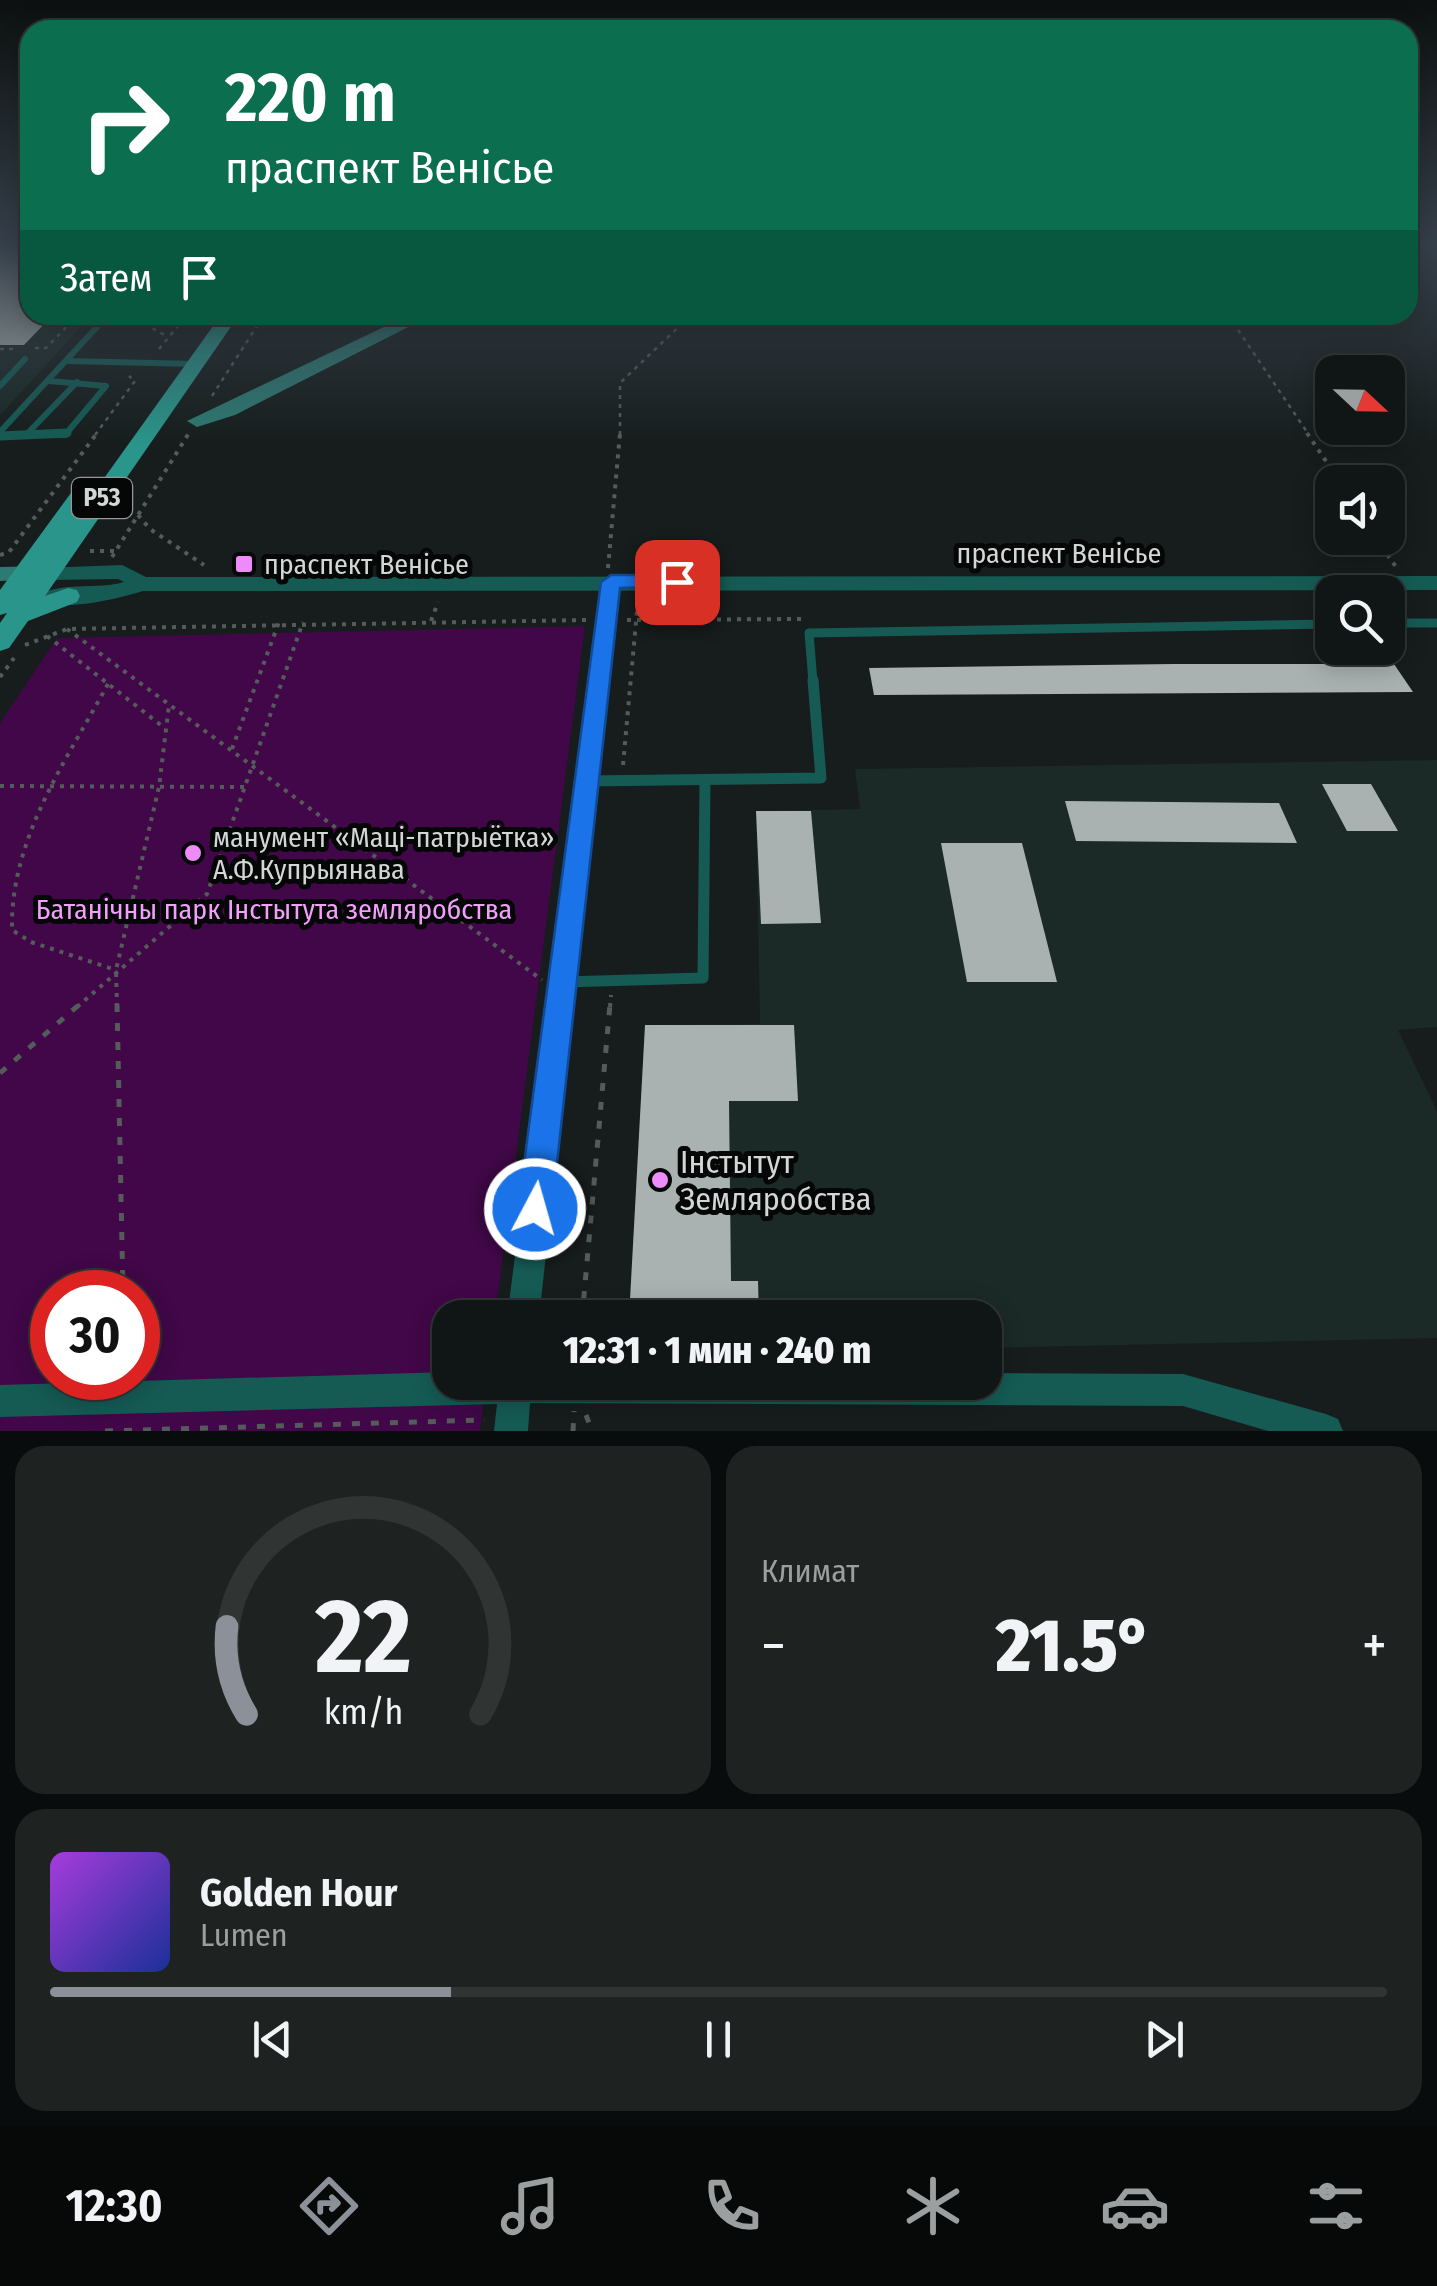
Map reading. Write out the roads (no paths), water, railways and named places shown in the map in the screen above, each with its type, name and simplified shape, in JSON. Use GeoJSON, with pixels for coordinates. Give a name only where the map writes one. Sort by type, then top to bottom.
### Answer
{"type":"FeatureCollection","features":[{"type":"Feature","properties":{"kind":"main road","name":"Р53"},"geometry":{"type":"LineString","coordinates":[[186,364],[207,325]]}},
{"type":"Feature","properties":{"kind":"main road","name":"Р53"},"geometry":{"type":"LineString","coordinates":[[0,642],[16,592],[186,364],[221,325]]}},
{"type":"Feature","properties":{"kind":"main road"},"geometry":{"type":"LineString","coordinates":[[197,421],[228,411],[403,325]]}},
{"type":"Feature","properties":{"kind":"main road"},"geometry":{"type":"LineString","coordinates":[[16,592],[38,604],[79,596]]}},
{"type":"Feature","properties":{"kind":"street","name":"праспект Венісье"},"geometry":{"type":"LineString","coordinates":[[16,592],[103,572],[122,572],[142,584]]}},
{"type":"Feature","properties":{"kind":"street"},"geometry":{"type":"LineString","coordinates":[[525,1300],[611,582]]}},
{"type":"Feature","properties":{"kind":"street","name":"праспект Венісье"},"geometry":{"type":"LineString","coordinates":[[79,596],[142,584],[1437,582]]}},
{"type":"Feature","properties":{"kind":"street"},"geometry":{"type":"LineString","coordinates":[[0,1401],[514,1405],[1183,1390],[1326,1431]]}},
{"type":"Feature","properties":{"kind":"lane"},"geometry":{"type":"LineString","coordinates":[[0,434],[99,325]]}},
{"type":"Feature","properties":{"kind":"lane"},"geometry":{"type":"LineString","coordinates":[[0,386],[25,359]]}},
{"type":"Feature","properties":{"kind":"lane"},"geometry":{"type":"LineString","coordinates":[[67,361],[186,364]]}},
{"type":"Feature","properties":{"kind":"lane"},"geometry":{"type":"LineString","coordinates":[[0,434],[65,435],[106,386],[48,381]]}},
{"type":"Feature","properties":{"kind":"lane"},"geometry":{"type":"LineString","coordinates":[[26,436],[77,382]]}},
{"type":"Feature","properties":{"kind":"lane"},"geometry":{"type":"LineString","coordinates":[[1405,624],[1437,623]]}},
{"type":"Feature","properties":{"kind":"lane"},"geometry":{"type":"LineString","coordinates":[[587,781],[821,778],[810,633],[1315,624]]}},
{"type":"Feature","properties":{"kind":"lane"},"geometry":{"type":"LineString","coordinates":[[560,987],[703,978],[705,780]]}},
{"type":"Feature","properties":{"kind":"place","name":"праспект Венісье"},"geometry":{"type":"Point","coordinates":[244,564]}},
{"type":"Feature","properties":{"kind":"place","name":"манумент «Маці-патрыётка» А.Ф.Купрыянава"},"geometry":{"type":"Point","coordinates":[193,853]}},
{"type":"Feature","properties":{"kind":"place","name":"Інстытут Земляробства"},"geometry":{"type":"Point","coordinates":[660,1180]}},
{"type":"Feature","properties":{"kind":"park label","name":"Батанічны парк Інстытута земляробства"},"geometry":{"type":"Point","coordinates":[274,909]}}]}
